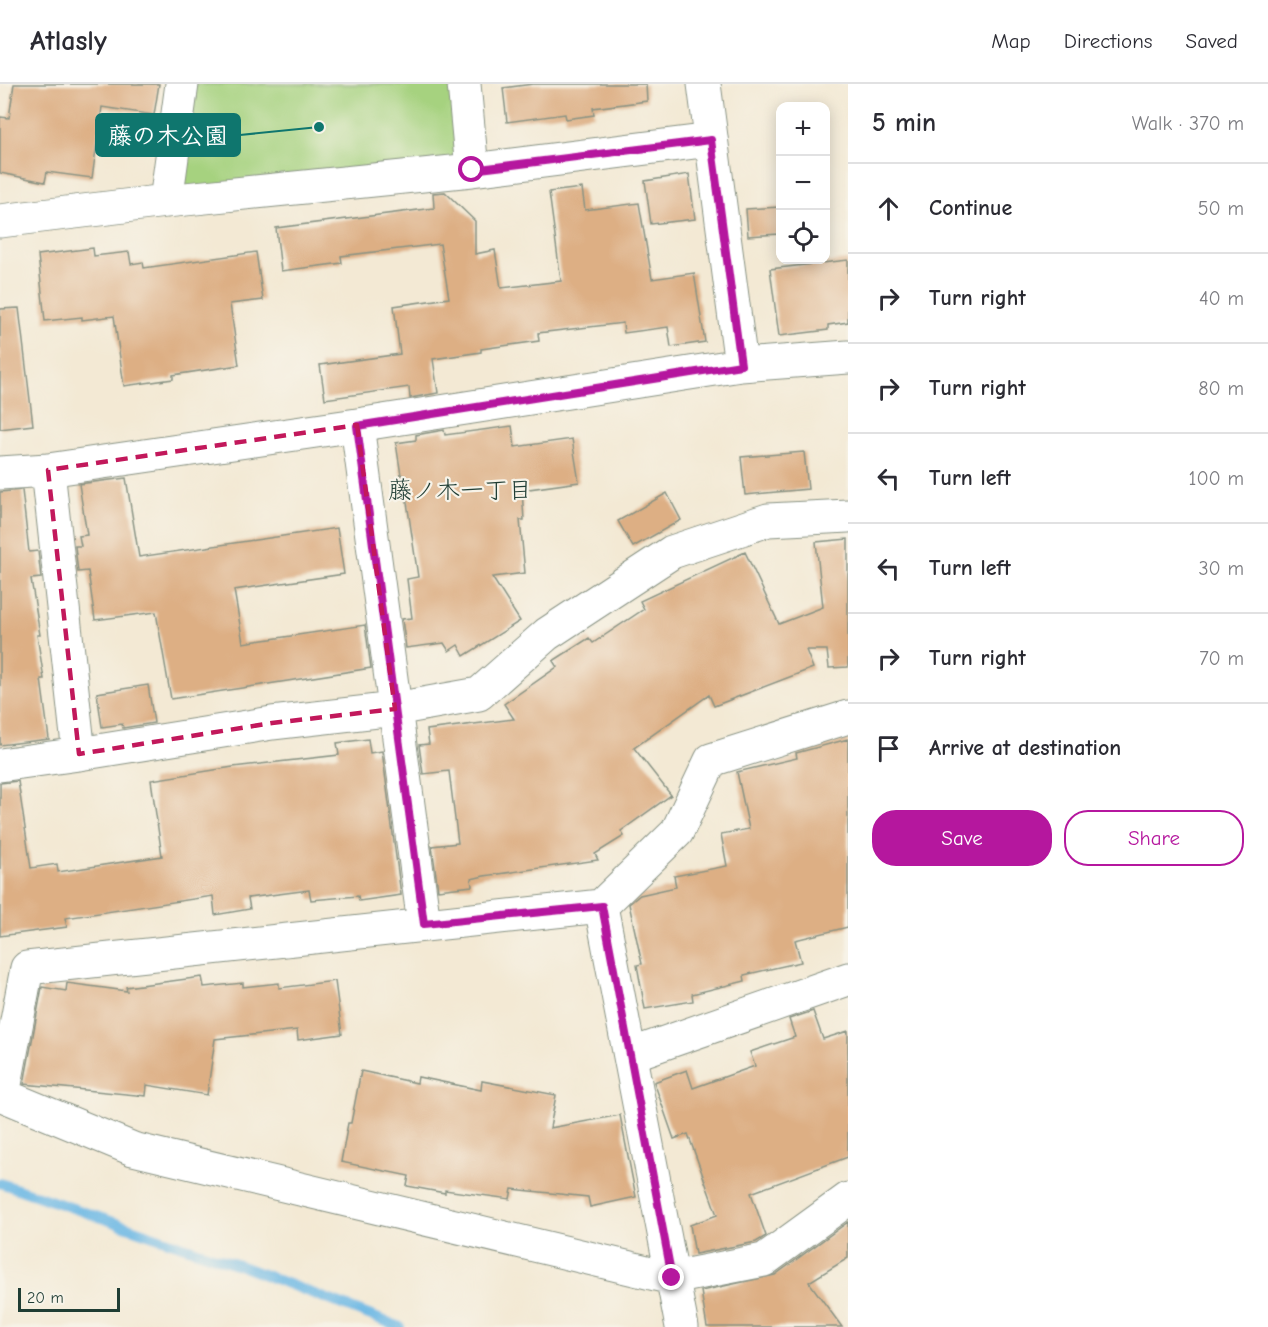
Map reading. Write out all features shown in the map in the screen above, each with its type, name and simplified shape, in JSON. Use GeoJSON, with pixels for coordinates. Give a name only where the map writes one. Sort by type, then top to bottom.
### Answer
{"type":"FeatureCollection","features":[{"type":"Feature","properties":{"kind":"street"},"geometry":{"type":"LineString","coordinates":[[166,201],[182,84]]}},
{"type":"Feature","properties":{"kind":"street"},"geometry":{"type":"LineString","coordinates":[[464,84],[472,170]]}},
{"type":"Feature","properties":{"kind":"street"},"geometry":{"type":"LineString","coordinates":[[704,84],[741,365]]}},
{"type":"Feature","properties":{"kind":"street"},"geometry":{"type":"LineString","coordinates":[[0,221],[166,201],[472,170],[711,140]]}},
{"type":"Feature","properties":{"kind":"street"},"geometry":{"type":"LineString","coordinates":[[0,473],[48,470],[357,426],[741,365],[848,357]]}},
{"type":"Feature","properties":{"kind":"street"},"geometry":{"type":"LineString","coordinates":[[357,426],[424,924]]}},
{"type":"Feature","properties":{"kind":"street"},"geometry":{"type":"LineString","coordinates":[[48,470],[79,754]]}},
{"type":"Feature","properties":{"kind":"street"},"geometry":{"type":"LineString","coordinates":[[0,765],[272,723],[395,709],[479,694],[547,634],[672,552],[768,520],[848,516]]}},
{"type":"Feature","properties":{"kind":"street"},"geometry":{"type":"LineString","coordinates":[[848,717],[711,760],[677,832],[602,906],[27,968],[2,1095],[133,1149],[672,1278],[765,1260],[848,1199]]}},
{"type":"Feature","properties":{"kind":"street"},"geometry":{"type":"LineString","coordinates":[[602,906],[682,1327]]}},
{"type":"Feature","properties":{"kind":"street"},"geometry":{"type":"LineString","coordinates":[[630,1055],[848,979]]}},
{"type":"Feature","properties":{"kind":"highlighted area"},"geometry":{"type":"Polygon","coordinates":[[[357,425],[395,709],[272,723],[79,754],[48,470],[357,425]]]}},
{"type":"Feature","properties":{"kind":"green space"},"geometry":{"type":"Polygon","coordinates":[[[182,84],[453,84],[472,170],[166,201],[182,84]]]}},
{"type":"Feature","properties":{"kind":"building"},"geometry":{"type":"Polygon","coordinates":[[[14,84],[159,84],[154,115],[102,107],[92,178],[47,172],[45,182],[0,173],[0,117],[9,118],[14,84]]]}},
{"type":"Feature","properties":{"kind":"building"},"geometry":{"type":"Polygon","coordinates":[[[533,84],[646,84],[647,101],[593,108],[594,115],[566,119],[565,114],[507,122],[503,88],[533,84]]]}},
{"type":"Feature","properties":{"kind":"building"},"geometry":{"type":"Polygon","coordinates":[[[689,174],[695,219],[651,224],[645,181],[689,174]]]}},
{"type":"Feature","properties":{"kind":"building"},"geometry":{"type":"Polygon","coordinates":[[[582,188],[585,210],[639,203],[652,279],[694,273],[705,342],[671,347],[668,327],[624,333],[623,323],[538,333],[539,341],[481,349],[481,352],[433,359],[438,393],[410,398],[409,387],[325,399],[320,365],[400,354],[394,306],[449,298],[440,244],[341,256],[342,263],[281,271],[276,228],[434,208],[433,193],[445,192],[475,221],[475,254],[495,250],[501,288],[561,281],[549,192],[582,188]]]}},
{"type":"Feature","properties":{"kind":"building"},"geometry":{"type":"Polygon","coordinates":[[[776,207],[776,234],[748,236],[746,209],[776,207]]]}},
{"type":"Feature","properties":{"kind":"building"},"geometry":{"type":"Polygon","coordinates":[[[93,248],[94,256],[129,252],[131,264],[143,262],[144,268],[256,252],[263,300],[230,304],[239,365],[173,375],[173,379],[124,386],[114,316],[45,321],[38,255],[93,248]]]}},
{"type":"Feature","properties":{"kind":"building"},"geometry":{"type":"Polygon","coordinates":[[[848,260],[848,322],[828,325],[828,330],[779,336],[770,269],[830,264],[830,262],[848,260]]]}},
{"type":"Feature","properties":{"kind":"building"},"geometry":{"type":"Polygon","coordinates":[[[19,308],[33,425],[0,429],[0,309],[19,308]]]}},
{"type":"Feature","properties":{"kind":"building"},"geometry":{"type":"Polygon","coordinates":[[[512,426],[515,447],[572,439],[579,482],[522,490],[524,520],[520,520],[525,573],[492,577],[520,621],[464,656],[458,645],[449,651],[444,643],[406,648],[402,619],[412,618],[407,579],[418,577],[396,443],[416,440],[416,435],[444,430],[445,435],[512,426]]]}},
{"type":"Feature","properties":{"kind":"building"},"geometry":{"type":"Polygon","coordinates":[[[804,452],[808,489],[745,495],[741,457],[804,452]]]}},
{"type":"Feature","properties":{"kind":"building"},"geometry":{"type":"Polygon","coordinates":[[[126,478],[139,557],[337,528],[344,574],[234,590],[243,643],[365,625],[371,668],[171,699],[156,612],[95,620],[88,571],[78,572],[75,546],[81,546],[79,536],[87,535],[79,484],[126,478]]]}},
{"type":"Feature","properties":{"kind":"building"},"geometry":{"type":"Polygon","coordinates":[[[22,490],[29,552],[38,551],[41,578],[31,579],[40,635],[37,635],[44,679],[41,679],[49,739],[0,745],[0,492],[22,490]]]}},
{"type":"Feature","properties":{"kind":"building"},"geometry":{"type":"Polygon","coordinates":[[[667,493],[681,520],[633,547],[618,521],[667,493]]]}},
{"type":"Feature","properties":{"kind":"building"},"geometry":{"type":"Polygon","coordinates":[[[848,539],[848,667],[829,668],[827,650],[806,650],[813,668],[714,706],[709,695],[634,748],[671,795],[621,831],[624,836],[595,854],[598,860],[484,876],[471,879],[472,886],[438,890],[432,846],[458,843],[449,771],[423,774],[419,745],[429,744],[427,730],[514,719],[504,704],[557,667],[553,661],[589,638],[593,643],[644,609],[640,601],[745,552],[779,624],[823,607],[816,542],[848,539]]]}},
{"type":"Feature","properties":{"kind":"building"},"geometry":{"type":"Polygon","coordinates":[[[148,685],[154,723],[123,728],[122,724],[102,727],[97,693],[148,685]]]}},
{"type":"Feature","properties":{"kind":"building"},"geometry":{"type":"Polygon","coordinates":[[[368,739],[370,753],[382,751],[401,895],[359,901],[358,896],[311,900],[309,890],[248,898],[250,909],[215,915],[213,896],[65,918],[67,927],[0,936],[0,783],[18,781],[31,868],[57,864],[58,872],[162,856],[151,780],[233,767],[339,755],[337,743],[368,739]]]}},
{"type":"Feature","properties":{"kind":"building"},"geometry":{"type":"Polygon","coordinates":[[[848,739],[848,927],[795,940],[801,962],[744,975],[745,981],[692,994],[693,1001],[645,1009],[637,965],[642,964],[629,904],[640,895],[676,887],[674,876],[727,866],[721,834],[749,829],[737,772],[797,758],[796,753],[848,739]]]}},
{"type":"Feature","properties":{"kind":"building"},"geometry":{"type":"Polygon","coordinates":[[[202,977],[204,987],[243,983],[243,987],[279,983],[279,988],[335,981],[342,1034],[298,1040],[297,1030],[215,1039],[207,1095],[147,1085],[146,1096],[24,1084],[42,987],[66,991],[67,983],[127,991],[126,987],[202,977]]]}},
{"type":"Feature","properties":{"kind":"building"},"geometry":{"type":"Polygon","coordinates":[[[813,1011],[823,1039],[848,1031],[848,1157],[751,1193],[766,1236],[756,1242],[695,1254],[690,1225],[717,1215],[688,1134],[674,1139],[654,1082],[687,1070],[693,1088],[755,1066],[750,1052],[795,1037],[789,1019],[813,1011]]]}},
{"type":"Feature","properties":{"kind":"building"},"geometry":{"type":"Polygon","coordinates":[[[361,1071],[417,1083],[418,1077],[481,1090],[482,1081],[556,1095],[550,1128],[620,1115],[636,1197],[590,1207],[588,1197],[512,1189],[510,1199],[445,1190],[445,1193],[407,1186],[409,1176],[341,1162],[361,1071]]]}},
{"type":"Feature","properties":{"kind":"building"},"geometry":{"type":"Polygon","coordinates":[[[848,1222],[848,1258],[809,1282],[842,1327],[707,1327],[701,1291],[775,1275],[848,1222]]]}},
{"type":"Feature","properties":{"kind":"waterway"},"geometry":{"type":"LineString","coordinates":[[0,1183],[244,1267],[400,1327]]}},
{"type":"Feature","properties":{"kind":"place","name":"藤の木公園"},"geometry":{"type":"Point","coordinates":[319,127]}},
{"type":"Feature","properties":{"kind":"district","name":"藤ノ木一丁目"},"geometry":{"type":"Point","coordinates":[460,490]}},
{"type":"Feature","properties":{"kind":"route"},"geometry":{"type":"LineString","coordinates":[[472,170],[711,140],[741,365],[357,426],[424,924],[602,906],[672,1278]]}}]}
